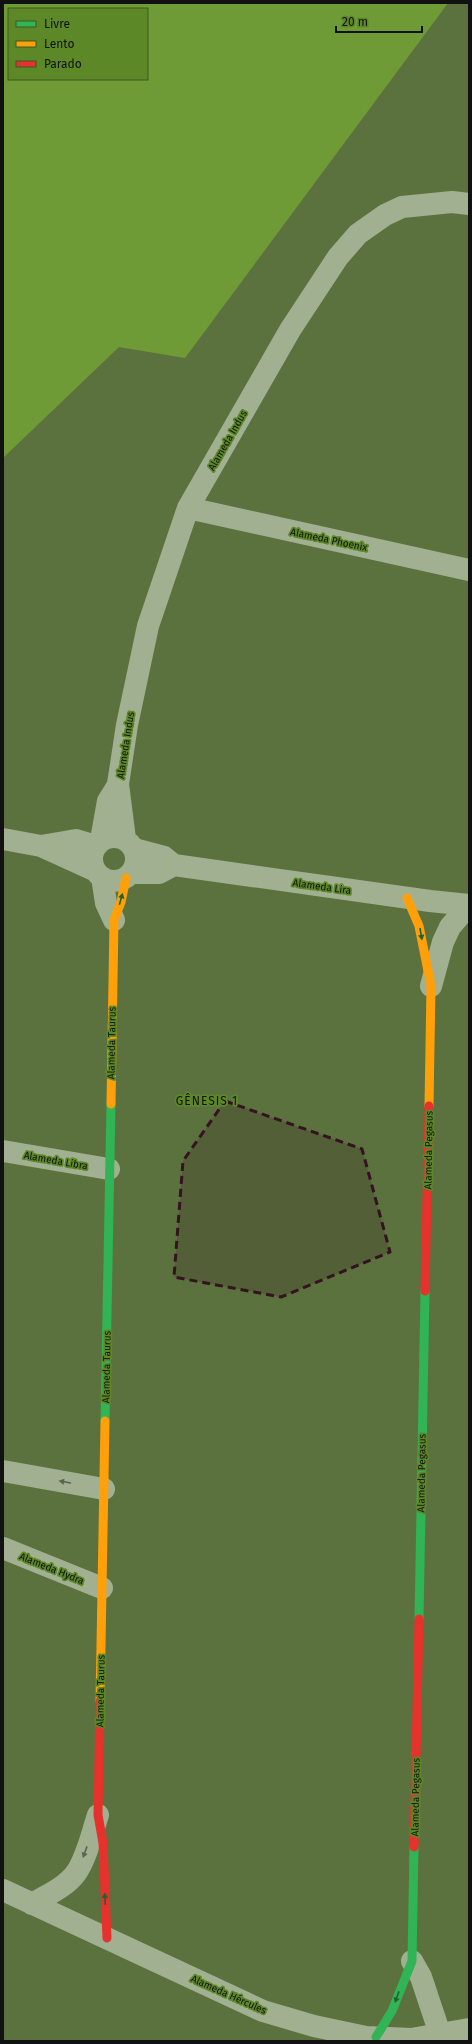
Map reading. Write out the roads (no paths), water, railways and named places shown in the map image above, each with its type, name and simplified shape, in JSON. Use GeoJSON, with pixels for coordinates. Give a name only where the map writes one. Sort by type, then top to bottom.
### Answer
{"type":"FeatureCollection","features":[{"type":"Feature","properties":{"kind":"street","name":"Alameda Indus"},"geometry":{"type":"LineString","coordinates":[[130,844],[118,784],[127,725],[148,626],[188,508],[290,330],[338,257],[358,234],[385,215],[402,207],[452,202],[469,204]]}},
{"type":"Feature","properties":{"kind":"street","name":"Alameda Phoenix"},"geometry":{"type":"LineString","coordinates":[[188,508],[469,570]]}},
{"type":"Feature","properties":{"kind":"street","name":"Alameda Indus"},"geometry":{"type":"LineString","coordinates":[[99,843],[108,802],[118,784]]}},
{"type":"Feature","properties":{"kind":"street"},"geometry":{"type":"LineString","coordinates":[[99,874],[92,863],[92,854],[99,843],[113,836],[130,844],[136,861],[129,875]]}},
{"type":"Feature","properties":{"kind":"street"},"geometry":{"type":"LineString","coordinates":[[3,839],[42,846],[99,874],[109,881],[118,881],[129,875],[159,873],[174,865]]}},
{"type":"Feature","properties":{"kind":"street"},"geometry":{"type":"LineString","coordinates":[[42,846],[76,840],[99,843]]}},
{"type":"Feature","properties":{"kind":"street","name":"Alameda Lira"},"geometry":{"type":"LineString","coordinates":[[130,844],[164,857],[174,865],[407,898],[469,905]]}},
{"type":"Feature","properties":{"kind":"street","name":"Alameda Taurus"},"geometry":{"type":"LineString","coordinates":[[99,874],[106,903],[114,920]]}},
{"type":"Feature","properties":{"kind":"street","name":"Alameda Taurus"},"geometry":{"type":"LineString","coordinates":[[107,1938],[103,1843],[98,1815],[114,920],[129,875]]}},
{"type":"Feature","properties":{"kind":"street","name":"Alameda Pegasus"},"geometry":{"type":"LineString","coordinates":[[376,2037],[392,2011],[412,1961],[431,986],[419,926],[407,898]]}},
{"type":"Feature","properties":{"kind":"street","name":"Alameda Pegasus"},"geometry":{"type":"LineString","coordinates":[[431,986],[443,942],[450,927],[469,905]]}},
{"type":"Feature","properties":{"kind":"street","name":"Alameda Libra"},"geometry":{"type":"LineString","coordinates":[[3,1151],[109,1169]]}},
{"type":"Feature","properties":{"kind":"street"},"geometry":{"type":"LineString","coordinates":[[3,1471],[104,1489]]}},
{"type":"Feature","properties":{"kind":"street","name":"Alameda Hydra"},"geometry":{"type":"LineString","coordinates":[[3,1548],[102,1588]]}},
{"type":"Feature","properties":{"kind":"street","name":"Alameda Taurus"},"geometry":{"type":"LineString","coordinates":[[32,1904],[59,1888],[76,1873],[98,1815]]}},
{"type":"Feature","properties":{"kind":"street","name":"Alameda Hércules"},"geometry":{"type":"LineString","coordinates":[[3,1890],[263,2011],[314,2026],[376,2037],[411,2039],[469,2029]]}},
{"type":"Feature","properties":{"kind":"street","name":"Alameda Pegasus"},"geometry":{"type":"LineString","coordinates":[[412,1961],[421,1977],[440,2034]]}},
{"type":"Feature","properties":{"kind":"district","name":"GÊNESIS 1"},"geometry":{"type":"Point","coordinates":[207,1101]}}]}
